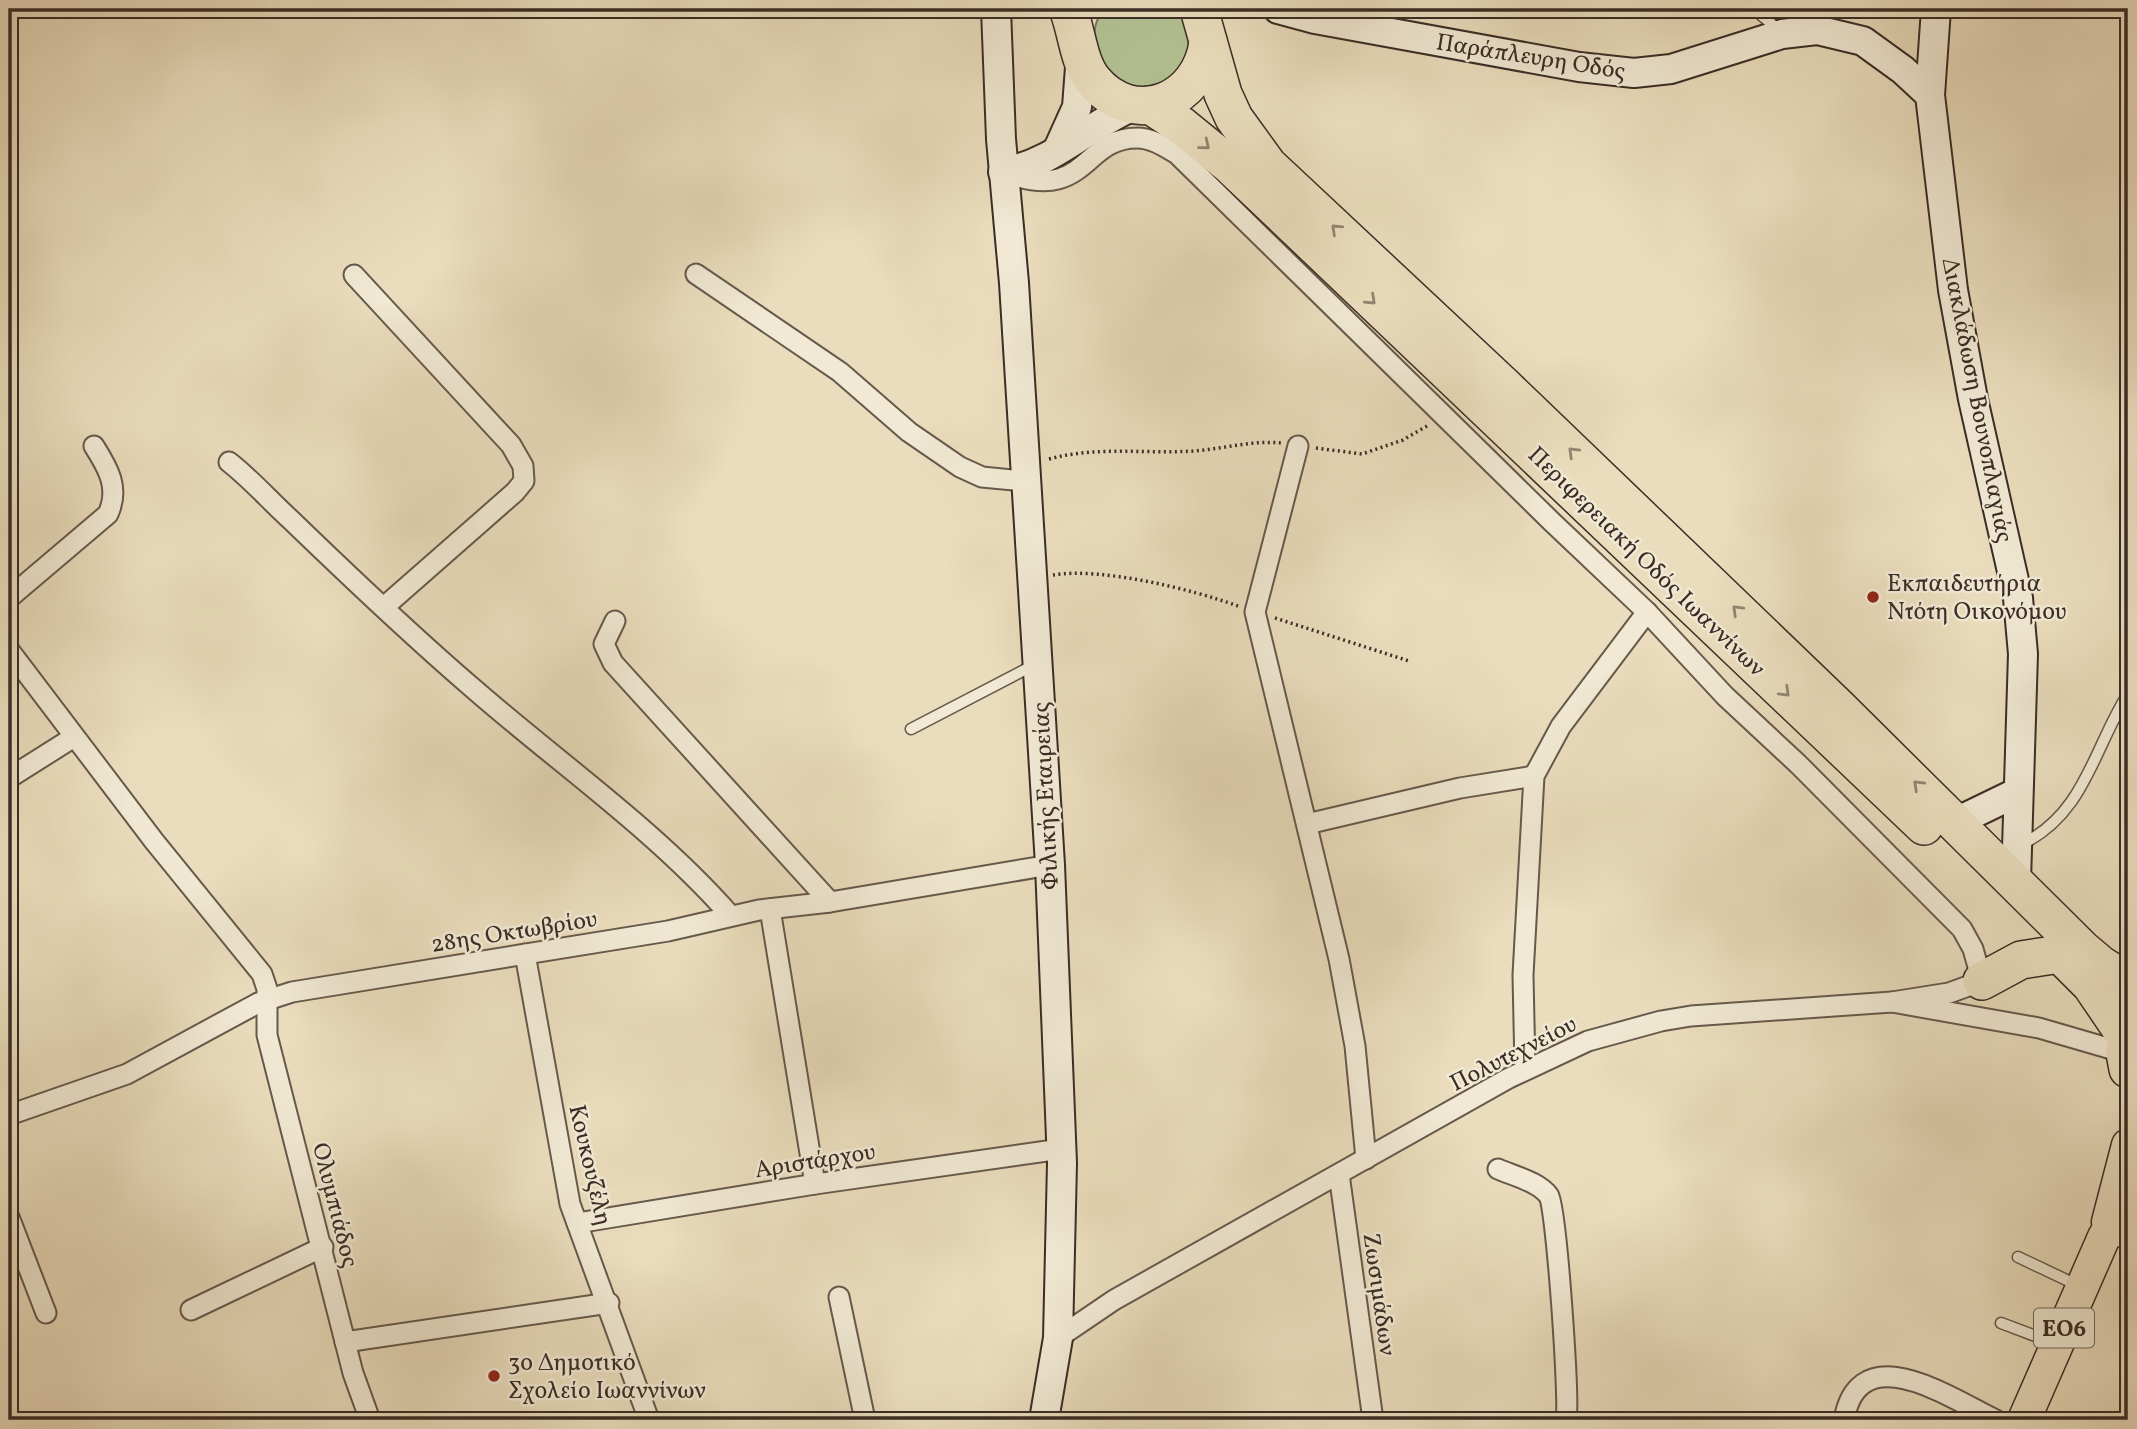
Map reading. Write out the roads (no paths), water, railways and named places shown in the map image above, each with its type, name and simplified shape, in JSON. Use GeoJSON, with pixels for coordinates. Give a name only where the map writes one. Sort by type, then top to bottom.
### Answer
{"type":"FeatureCollection","features":[{"type":"Feature","properties":{"kind":"highway","name":"Περιφερειακή Οδός Ιωαννίνων"},"geometry":{"type":"LineString","coordinates":[[1079,28],[1091,78],[1100,88],[1123,102],[1143,105],[1175,97],[1195,79],[1206,55],[1204,25]]}},
{"type":"Feature","properties":{"kind":"highway","name":"Περιφερειακή Οδός Ιωαννίνων"},"geometry":{"type":"LineString","coordinates":[[1204,25],[1223,94],[1234,118],[1268,165],[1520,401],[1956,822],[2017,863],[2082,949],[2128,982]]}},
{"type":"Feature","properties":{"kind":"highway","name":"Περιφερειακή Οδός Ιωαννίνων"},"geometry":{"type":"LineString","coordinates":[[1143,105],[1231,166],[2060,954],[2091,985],[2127,1046]]}},
{"type":"Feature","properties":{"kind":"highway"},"geometry":{"type":"LineString","coordinates":[[1982,981],[2021,960],[2060,954]]}},
{"type":"Feature","properties":{"kind":"main road","name":"ΕΟ6"},"geometry":{"type":"LineString","coordinates":[[2116,1241],[2128,1145]]}},
{"type":"Feature","properties":{"kind":"main road","name":"ΕΟ6"},"geometry":{"type":"LineString","coordinates":[[2020,1418],[2057,1345],[2081,1287],[2116,1241],[2128,1201]]}},
{"type":"Feature","properties":{"kind":"street"},"geometry":{"type":"LineString","coordinates":[[996,9],[1003,172]]}},
{"type":"Feature","properties":{"kind":"street","name":"Παράπλευρη Οδός"},"geometry":{"type":"LineString","coordinates":[[1278,9],[1315,19],[1612,73],[1671,69],[1782,34],[1817,30],[1863,41],[1884,54],[1930,95]]}},
{"type":"Feature","properties":{"kind":"street","name":"Διακλάδωση Βουνοπλαγιάς"},"geometry":{"type":"LineString","coordinates":[[1936,9],[1930,95],[1963,349],[2018,598],[2023,654],[2017,863]]}},
{"type":"Feature","properties":{"kind":"street"},"geometry":{"type":"LineString","coordinates":[[1057,152],[1076,107],[1079,28]]}},
{"type":"Feature","properties":{"kind":"street"},"geometry":{"type":"LineString","coordinates":[[1003,172],[1041,163],[1097,123],[1143,105]]}},
{"type":"Feature","properties":{"kind":"street"},"geometry":{"type":"LineString","coordinates":[[1003,172],[1042,183],[1064,179],[1116,143],[1136,138],[1154,141],[1177,154],[1647,612],[1725,696],[1941,905],[1962,929],[1973,950],[1982,981],[1949,993],[1892,1002]]}},
{"type":"Feature","properties":{"kind":"street","name":"Φιλικής Εταιρείας"},"geometry":{"type":"LineString","coordinates":[[1003,172],[1012,251],[1023,475],[1050,865],[1061,1149],[1058,1338],[1044,1420]]}},
{"type":"Feature","properties":{"kind":"street"},"geometry":{"type":"LineString","coordinates":[[696,274],[830,365],[916,438],[960,467],[982,477],[1023,475]]}},
{"type":"Feature","properties":{"kind":"street"},"geometry":{"type":"LineString","coordinates":[[354,275],[511,444],[523,466],[524,481],[515,492],[384,607]]}},
{"type":"Feature","properties":{"kind":"street"},"geometry":{"type":"LineString","coordinates":[[9,598],[108,514],[113,502],[111,477],[94,446]]}},
{"type":"Feature","properties":{"kind":"street"},"geometry":{"type":"LineString","coordinates":[[1298,446],[1255,612],[1339,959],[1355,1046],[1367,1158]]}},
{"type":"Feature","properties":{"kind":"street"},"geometry":{"type":"LineString","coordinates":[[229,462],[259,486],[291,520],[475,691],[636,824],[730,915]]}},
{"type":"Feature","properties":{"kind":"street"},"geometry":{"type":"LineString","coordinates":[[1525,1069],[1524,962],[1534,776],[1561,726],[1647,612]]}},
{"type":"Feature","properties":{"kind":"street"},"geometry":{"type":"LineString","coordinates":[[615,621],[604,644],[613,663],[830,902]]}},
{"type":"Feature","properties":{"kind":"street","name":"Ολυμπιάδος"},"geometry":{"type":"LineString","coordinates":[[9,650],[265,982],[267,1035],[345,1342],[370,1420]]}},
{"type":"Feature","properties":{"kind":"street"},"geometry":{"type":"LineString","coordinates":[[9,778],[74,737]]}},
{"type":"Feature","properties":{"kind":"street"},"geometry":{"type":"LineString","coordinates":[[1307,824],[1460,788],[1534,776]]}},
{"type":"Feature","properties":{"kind":"street"},"geometry":{"type":"LineString","coordinates":[[1956,822],[2018,792]]}},
{"type":"Feature","properties":{"kind":"street","name":"28ης Οκτωβρίου"},"geometry":{"type":"LineString","coordinates":[[9,1115],[127,1074],[267,999],[292,992],[668,930],[730,915],[830,902],[1050,865]]}},
{"type":"Feature","properties":{"kind":"street"},"geometry":{"type":"LineString","coordinates":[[770,909],[815,1184]]}},
{"type":"Feature","properties":{"kind":"street","name":"Κουκουζέλη"},"geometry":{"type":"LineString","coordinates":[[524,954],[566,1182],[577,1223],[609,1303],[649,1420]]}},
{"type":"Feature","properties":{"kind":"street","name":"Πολυτεχνείου"},"geometry":{"type":"LineString","coordinates":[[1058,1338],[1114,1300],[1525,1069],[1588,1041],[1661,1021],[1892,1002],[2127,1046]]}},
{"type":"Feature","properties":{"kind":"street","name":"Αριστάρχου"},"geometry":{"type":"LineString","coordinates":[[577,1223],[815,1184],[1061,1149]]}},
{"type":"Feature","properties":{"kind":"street"},"geometry":{"type":"LineString","coordinates":[[1498,1169],[1542,1189],[1551,1199],[1556,1217],[1558,1282],[1569,1392],[1566,1420]]}},
{"type":"Feature","properties":{"kind":"street","name":"Ζωσιμάδων"},"geometry":{"type":"LineString","coordinates":[[1339,1174],[1373,1420]]}},
{"type":"Feature","properties":{"kind":"street"},"geometry":{"type":"LineString","coordinates":[[9,1217],[46,1313]]}},
{"type":"Feature","properties":{"kind":"street"},"geometry":{"type":"LineString","coordinates":[[191,1310],[323,1247]]}},
{"type":"Feature","properties":{"kind":"street"},"geometry":{"type":"LineString","coordinates":[[839,1297],[865,1420]]}},
{"type":"Feature","properties":{"kind":"street"},"geometry":{"type":"LineString","coordinates":[[345,1342],[609,1303]]}},
{"type":"Feature","properties":{"kind":"street"},"geometry":{"type":"LineString","coordinates":[[1844,1420],[1852,1391],[1866,1380],[1889,1376],[2020,1418]]}},
{"type":"Feature","properties":{"kind":"lane"},"geometry":{"type":"LineString","coordinates":[[1754,9],[1782,34]]}},
{"type":"Feature","properties":{"kind":"lane"},"geometry":{"type":"LineString","coordinates":[[911,729],[1037,663]]}},
{"type":"Feature","properties":{"kind":"lane"},"geometry":{"type":"LineString","coordinates":[[2017,863],[2075,799],[2128,694]]}},
{"type":"Feature","properties":{"kind":"lane"},"geometry":{"type":"LineString","coordinates":[[2018,1257],[2081,1287]]}},
{"type":"Feature","properties":{"kind":"lane"},"geometry":{"type":"LineString","coordinates":[[2001,1323],[2045,1337],[2057,1345]]}},
{"type":"Feature","properties":{"kind":"place","name":"Εκπαιδευτήρια Ντότη Οικονόμου"},"geometry":{"type":"Point","coordinates":[1873,597]}},
{"type":"Feature","properties":{"kind":"place","name":"3ο Δημοτικό Σχολείο Ιωαννίνων"},"geometry":{"type":"Point","coordinates":[494,1376]}}]}
